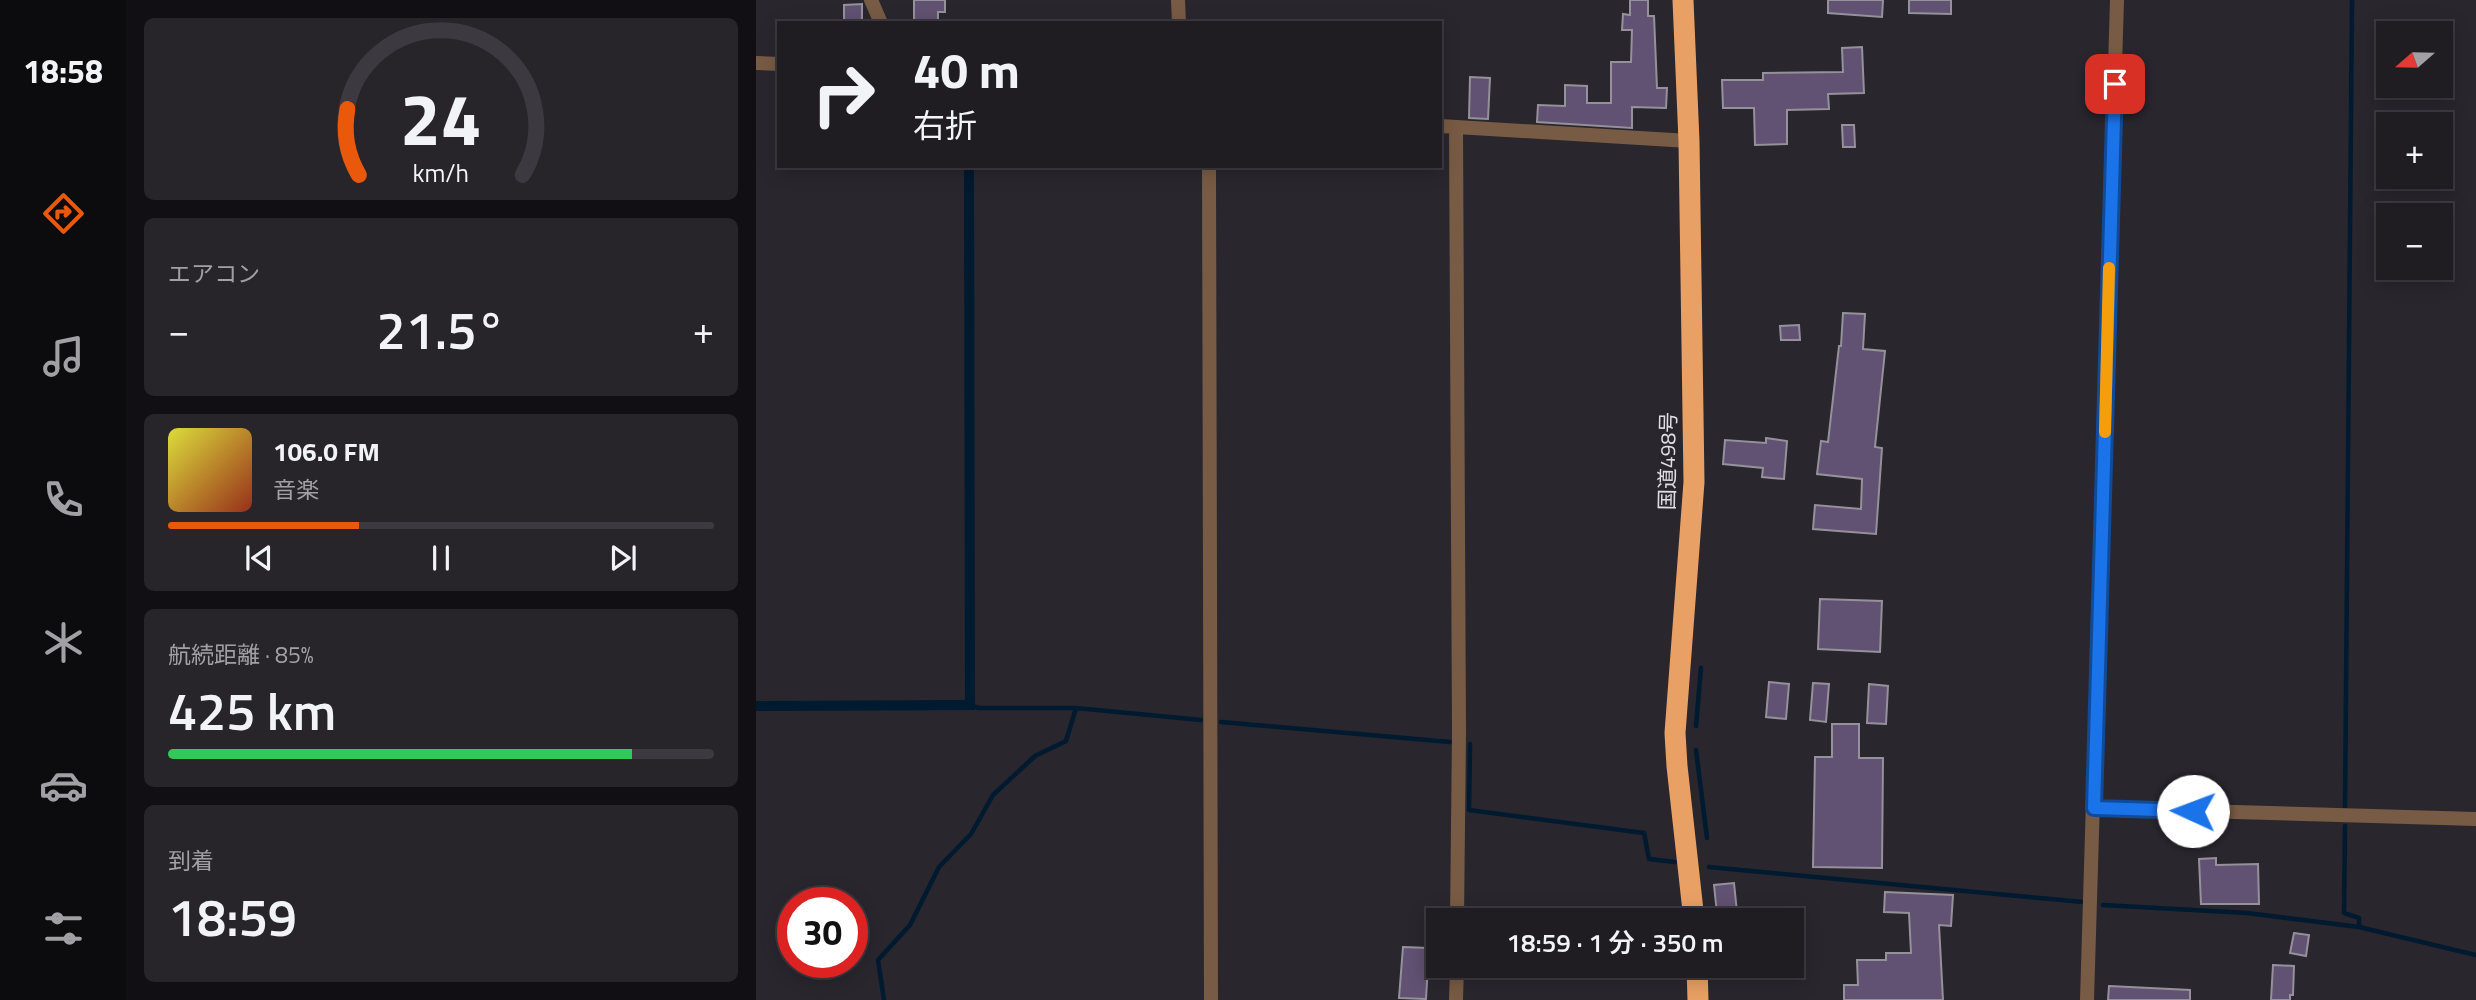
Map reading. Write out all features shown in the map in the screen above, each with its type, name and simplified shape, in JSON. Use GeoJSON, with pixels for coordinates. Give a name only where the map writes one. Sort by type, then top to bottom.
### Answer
{"type":"FeatureCollection","features":[{"type":"Feature","properties":{"kind":"highway","name":"国道498号"},"geometry":{"type":"LineString","coordinates":[[1683,0],[1689,141],[1694,482],[1675,733],[1693,908]]}},
{"type":"Feature","properties":{"kind":"highway"},"geometry":{"type":"LineString","coordinates":[[1697,978],[1698,1000]]}},
{"type":"Feature","properties":{"kind":"street"},"geometry":{"type":"LineString","coordinates":[[870,0],[880,21]]}},
{"type":"Feature","properties":{"kind":"street"},"geometry":{"type":"LineString","coordinates":[[1178,0],[1179,21]]}},
{"type":"Feature","properties":{"kind":"street"},"geometry":{"type":"LineString","coordinates":[[2087,1000],[2117,0]]}},
{"type":"Feature","properties":{"kind":"street"},"geometry":{"type":"LineString","coordinates":[[756,63],[777,64]]}},
{"type":"Feature","properties":{"kind":"street"},"geometry":{"type":"LineString","coordinates":[[1442,126],[1689,141]]}},
{"type":"Feature","properties":{"kind":"street"},"geometry":{"type":"LineString","coordinates":[[1456,127],[1459,718],[1457,908]]}},
{"type":"Feature","properties":{"kind":"street"},"geometry":{"type":"LineString","coordinates":[[1209,168],[1211,1000]]}},
{"type":"Feature","properties":{"kind":"street"},"geometry":{"type":"LineString","coordinates":[[2094,808],[2476,819]]}},
{"type":"Feature","properties":{"kind":"street"},"geometry":{"type":"LineString","coordinates":[[1456,1000],[1457,978]]}},
{"type":"Feature","properties":{"kind":"water"},"geometry":{"type":"Polygon","coordinates":[[[964,168],[974,168],[975,710],[756,711],[756,701],[965,700],[964,168]]]}},
{"type":"Feature","properties":{"kind":"building"},"geometry":{"type":"Polygon","coordinates":[[[914,0],[945,0],[945,12],[938,12],[938,21],[914,21],[914,0]]]}},
{"type":"Feature","properties":{"kind":"building"},"geometry":{"type":"Polygon","coordinates":[[[1630,0],[1648,0],[1648,16],[1654,16],[1657,88],[1667,88],[1666,108],[1632,107],[1632,128],[1537,122],[1538,105],[1565,106],[1565,85],[1587,86],[1587,103],[1611,103],[1611,62],[1631,62],[1632,30],[1622,30],[1623,14],[1630,15],[1630,0]]]}},
{"type":"Feature","properties":{"kind":"building"},"geometry":{"type":"Polygon","coordinates":[[[1828,0],[1883,0],[1882,17],[1828,13],[1828,0]]]}},
{"type":"Feature","properties":{"kind":"building"},"geometry":{"type":"Polygon","coordinates":[[[1909,0],[1951,0],[1951,14],[1909,13],[1909,0]]]}},
{"type":"Feature","properties":{"kind":"building"},"geometry":{"type":"Polygon","coordinates":[[[862,4],[862,21],[844,21],[844,5],[862,4]]]}},
{"type":"Feature","properties":{"kind":"building"},"geometry":{"type":"Polygon","coordinates":[[[1862,47],[1864,93],[1828,94],[1829,109],[1787,110],[1787,144],[1755,145],[1754,108],[1723,108],[1722,80],[1763,80],[1763,73],[1843,72],[1842,48],[1862,47]]]}},
{"type":"Feature","properties":{"kind":"building"},"geometry":{"type":"Polygon","coordinates":[[[1470,77],[1490,78],[1488,119],[1469,118],[1470,77]]]}},
{"type":"Feature","properties":{"kind":"building"},"geometry":{"type":"Polygon","coordinates":[[[1842,125],[1854,125],[1855,147],[1843,147],[1842,125]]]}},
{"type":"Feature","properties":{"kind":"building"},"geometry":{"type":"Polygon","coordinates":[[[1843,313],[1865,314],[1863,349],[1885,351],[1875,447],[1882,448],[1876,534],[1813,529],[1815,505],[1861,509],[1862,479],[1817,474],[1821,441],[1828,442],[1843,313]]]}},
{"type":"Feature","properties":{"kind":"building"},"geometry":{"type":"Polygon","coordinates":[[[1799,325],[1800,340],[1781,340],[1780,326],[1799,325]]]}},
{"type":"Feature","properties":{"kind":"building"},"geometry":{"type":"Polygon","coordinates":[[[1766,438],[1787,441],[1784,479],[1762,477],[1763,468],[1723,464],[1725,440],[1766,443],[1766,438]]]}},
{"type":"Feature","properties":{"kind":"building"},"geometry":{"type":"Polygon","coordinates":[[[1820,599],[1882,601],[1880,652],[1818,649],[1820,599]]]}},
{"type":"Feature","properties":{"kind":"building"},"geometry":{"type":"Polygon","coordinates":[[[1769,682],[1789,684],[1786,719],[1766,717],[1769,682]]]}},
{"type":"Feature","properties":{"kind":"building"},"geometry":{"type":"Polygon","coordinates":[[[1813,683],[1829,684],[1826,722],[1810,720],[1813,683]]]}},
{"type":"Feature","properties":{"kind":"building"},"geometry":{"type":"Polygon","coordinates":[[[1869,684],[1888,686],[1886,724],[1867,723],[1869,684]]]}},
{"type":"Feature","properties":{"kind":"building"},"geometry":{"type":"Polygon","coordinates":[[[1832,724],[1859,724],[1859,758],[1883,758],[1882,868],[1813,867],[1815,757],[1832,757],[1832,724]]]}},
{"type":"Feature","properties":{"kind":"building"},"geometry":{"type":"Polygon","coordinates":[[[2216,858],[2216,865],[2258,864],[2259,904],[2201,904],[2199,859],[2216,858]]]}},
{"type":"Feature","properties":{"kind":"building"},"geometry":{"type":"Polygon","coordinates":[[[1734,883],[1737,908],[1716,908],[1714,885],[1734,883]]]}},
{"type":"Feature","properties":{"kind":"building"},"geometry":{"type":"Polygon","coordinates":[[[1885,892],[1953,895],[1951,926],[1939,925],[1943,1000],[1844,1000],[1844,985],[1858,985],[1857,960],[1886,960],[1886,953],[1911,953],[1909,913],[1884,912],[1885,892]]]}},
{"type":"Feature","properties":{"kind":"building"},"geometry":{"type":"Polygon","coordinates":[[[2294,933],[2309,935],[2306,956],[2290,953],[2294,933]]]}},
{"type":"Feature","properties":{"kind":"building"},"geometry":{"type":"Polygon","coordinates":[[[1403,947],[1426,948],[1426,999],[1399,998],[1403,947]]]}},
{"type":"Feature","properties":{"kind":"building"},"geometry":{"type":"Polygon","coordinates":[[[2273,965],[2294,966],[2293,995],[2290,995],[2290,1000],[2271,1000],[2273,965]]]}},
{"type":"Feature","properties":{"kind":"building"},"geometry":{"type":"Polygon","coordinates":[[[2109,986],[2190,990],[2190,1000],[2108,1000],[2109,986]]]}},
{"type":"Feature","properties":{"kind":"waterway"},"geometry":{"type":"LineString","coordinates":[[2345,807],[2352,0]]}},
{"type":"Feature","properties":{"kind":"waterway"},"geometry":{"type":"LineString","coordinates":[[1696,726],[1701,668]]}},
{"type":"Feature","properties":{"kind":"waterway"},"geometry":{"type":"LineString","coordinates":[[972,706],[1076,708],[1201,720]]}},
{"type":"Feature","properties":{"kind":"waterway"},"geometry":{"type":"LineString","coordinates":[[884,1000],[878,960],[910,925],[939,867],[971,834],[993,795],[1035,756],[1066,741],[1076,708]]}},
{"type":"Feature","properties":{"kind":"waterway"},"geometry":{"type":"LineString","coordinates":[[1221,722],[1450,742]]}},
{"type":"Feature","properties":{"kind":"waterway"},"geometry":{"type":"LineString","coordinates":[[1470,744],[1469,810],[1644,833],[1649,859],[1675,862]]}},
{"type":"Feature","properties":{"kind":"waterway"},"geometry":{"type":"LineString","coordinates":[[1696,750],[1707,838]]}},
{"type":"Feature","properties":{"kind":"waterway"},"geometry":{"type":"LineString","coordinates":[[2345,826],[2344,913],[2359,918],[2359,927]]}},
{"type":"Feature","properties":{"kind":"waterway"},"geometry":{"type":"LineString","coordinates":[[1709,867],[2083,902]]}},
{"type":"Feature","properties":{"kind":"waterway"},"geometry":{"type":"LineString","coordinates":[[2103,905],[2247,913],[2359,927],[2476,955]]}},
{"type":"Feature","properties":{"kind":"slow traffic"},"geometry":{"type":"LineString","coordinates":[[2105,432],[2109,268]]}},
{"type":"Feature","properties":{"kind":"route"},"geometry":{"type":"LineString","coordinates":[[2115,84],[2094,808],[2193,811]]}}]}
